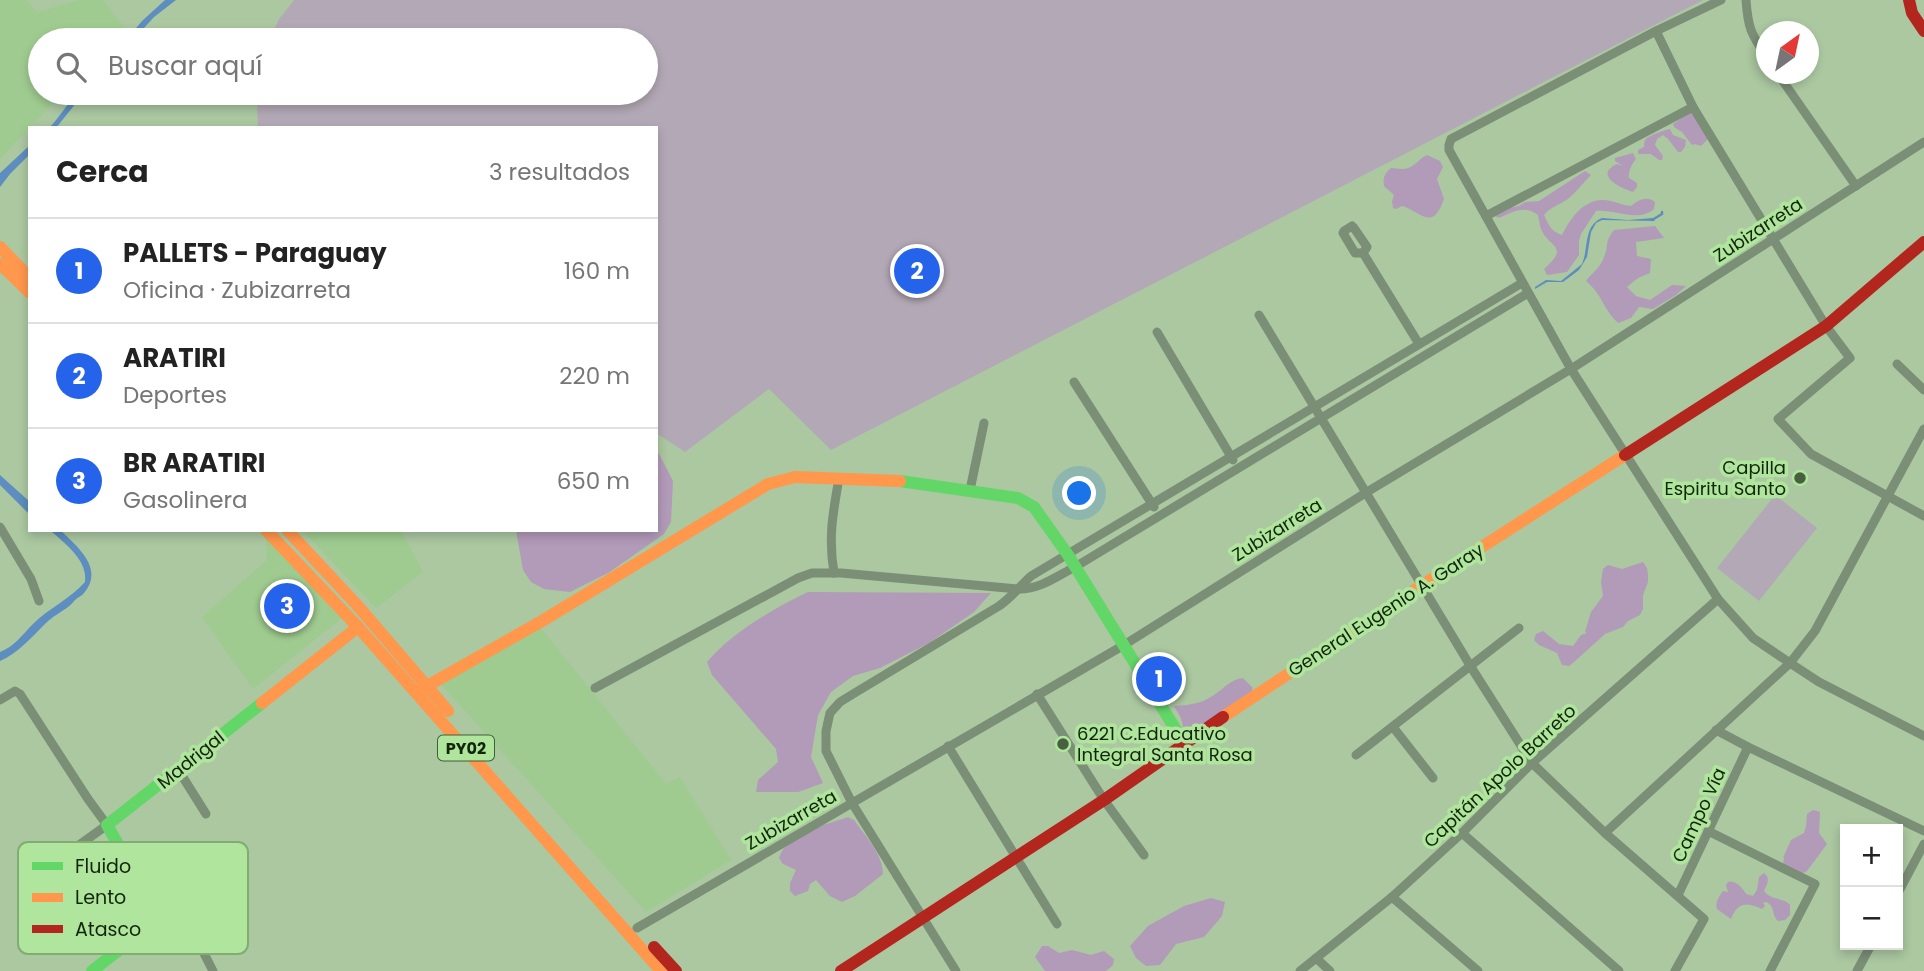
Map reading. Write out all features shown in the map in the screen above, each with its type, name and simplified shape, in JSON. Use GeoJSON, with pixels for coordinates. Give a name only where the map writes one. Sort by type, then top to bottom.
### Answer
{"type":"FeatureCollection","features":[{"type":"Feature","properties":{"kind":"main road"},"geometry":{"type":"LineString","coordinates":[[1909,0],[1912,13],[1924,31]]}},
{"type":"Feature","properties":{"kind":"main road","name":"General Eugenio A. Garay"},"geometry":{"type":"LineString","coordinates":[[841,971],[1104,800],[1184,743],[1421,586],[1826,326],[1924,243]]}},
{"type":"Feature","properties":{"kind":"main road"},"geometry":{"type":"LineString","coordinates":[[0,247],[28,276]]}},
{"type":"Feature","properties":{"kind":"main road"},"geometry":{"type":"LineString","coordinates":[[0,264],[28,291]]}},
{"type":"Feature","properties":{"kind":"main road"},"geometry":{"type":"LineString","coordinates":[[421,689],[542,621],[768,484],[795,477],[909,481],[1018,498],[1034,507],[1068,555],[1184,743]]}},
{"type":"Feature","properties":{"kind":"main road","name":"PY02"},"geometry":{"type":"LineString","coordinates":[[268,532],[421,689],[676,971]]}},
{"type":"Feature","properties":{"kind":"main road","name":"PY02"},"geometry":{"type":"LineString","coordinates":[[289,532],[357,605],[421,689],[661,971]]}},
{"type":"Feature","properties":{"kind":"main road","name":"Madrigal"},"geometry":{"type":"LineString","coordinates":[[107,825],[179,771],[358,626]]}},
{"type":"Feature","properties":{"kind":"main road"},"geometry":{"type":"LineString","coordinates":[[107,825],[117,842]]}},
{"type":"Feature","properties":{"kind":"main road"},"geometry":{"type":"LineString","coordinates":[[92,971],[114,954]]}},
{"type":"Feature","properties":{"kind":"street"},"geometry":{"type":"LineString","coordinates":[[1721,0],[1656,31],[1451,139],[1449,150],[1572,369],[1718,599],[1753,638],[1790,663],[1819,682],[1924,736]]}},
{"type":"Feature","properties":{"kind":"street"},"geometry":{"type":"LineString","coordinates":[[1746,0],[1747,23],[1756,41]]}},
{"type":"Feature","properties":{"kind":"street"},"geometry":{"type":"LineString","coordinates":[[1656,31],[1693,107],[1826,326],[1850,358],[1779,419],[1811,454],[1924,516]]}},
{"type":"Feature","properties":{"kind":"street"},"geometry":{"type":"LineString","coordinates":[[1785,84],[1856,186]]}},
{"type":"Feature","properties":{"kind":"street"},"geometry":{"type":"LineString","coordinates":[[1486,216],[1693,107]]}},
{"type":"Feature","properties":{"kind":"street","name":"Zubizarreta"},"geometry":{"type":"LineString","coordinates":[[637,928],[1124,645],[1367,492],[1572,369],[1924,142]]}},
{"type":"Feature","properties":{"kind":"street"},"geometry":{"type":"LineString","coordinates":[[1363,253],[1419,344]]}},
{"type":"Feature","properties":{"kind":"street"},"geometry":{"type":"LineString","coordinates":[[956,971],[852,803],[826,751],[830,713],[840,702],[1010,599],[1031,576],[1522,283]]}},
{"type":"Feature","properties":{"kind":"street"},"geometry":{"type":"LineString","coordinates":[[596,688],[798,578],[812,573],[1018,589],[1035,587],[1075,567],[1528,293]]}},
{"type":"Feature","properties":{"kind":"street"},"geometry":{"type":"LineString","coordinates":[[1259,315],[1421,586],[1532,763],[1605,833],[1704,919],[1675,971]]}},
{"type":"Feature","properties":{"kind":"street"},"geometry":{"type":"LineString","coordinates":[[1157,332],[1238,469]]}},
{"type":"Feature","properties":{"kind":"street"},"geometry":{"type":"LineString","coordinates":[[1898,364],[1924,390]]}},
{"type":"Feature","properties":{"kind":"street"},"geometry":{"type":"LineString","coordinates":[[1074,382],[1160,516]]}},
{"type":"Feature","properties":{"kind":"street"},"geometry":{"type":"LineString","coordinates":[[970,490],[984,423]]}},
{"type":"Feature","properties":{"kind":"street"},"geometry":{"type":"LineString","coordinates":[[1605,833],[1790,663],[1815,631],[1924,429]]}},
{"type":"Feature","properties":{"kind":"street"},"geometry":{"type":"LineString","coordinates":[[834,573],[830,550],[831,523],[839,478]]}},
{"type":"Feature","properties":{"kind":"street"},"geometry":{"type":"LineString","coordinates":[[0,527],[31,579],[39,601]]}},
{"type":"Feature","properties":{"kind":"street","name":"Capitán Apolo Barreto"},"geometry":{"type":"LineString","coordinates":[[1300,971],[1392,897],[1462,833],[1532,763],[1718,599]]}},
{"type":"Feature","properties":{"kind":"street"},"geometry":{"type":"LineString","coordinates":[[1356,755],[1519,628]]}},
{"type":"Feature","properties":{"kind":"street"},"geometry":{"type":"LineString","coordinates":[[0,701],[11,692],[20,694],[107,825],[83,842]]}},
{"type":"Feature","properties":{"kind":"street"},"geometry":{"type":"LineString","coordinates":[[1037,694],[1104,800],[1144,855]]}},
{"type":"Feature","properties":{"kind":"street"},"geometry":{"type":"LineString","coordinates":[[1393,727],[1433,778]]}},
{"type":"Feature","properties":{"kind":"street"},"geometry":{"type":"LineString","coordinates":[[1716,730],[1924,831]]}},
{"type":"Feature","properties":{"kind":"street"},"geometry":{"type":"LineString","coordinates":[[948,746],[1057,924]]}},
{"type":"Feature","properties":{"kind":"street","name":"Campo Vía"},"geometry":{"type":"LineString","coordinates":[[1678,895],[1748,747]]}},
{"type":"Feature","properties":{"kind":"street"},"geometry":{"type":"LineString","coordinates":[[179,771],[206,814]]}},
{"type":"Feature","properties":{"kind":"street"},"geometry":{"type":"LineString","coordinates":[[1708,831],[1815,884],[1770,971]]}},
{"type":"Feature","properties":{"kind":"street"},"geometry":{"type":"LineString","coordinates":[[1462,833],[1619,971]]}},
{"type":"Feature","properties":{"kind":"street"},"geometry":{"type":"LineString","coordinates":[[1901,887],[1924,844]]}},
{"type":"Feature","properties":{"kind":"street"},"geometry":{"type":"LineString","coordinates":[[1392,897],[1478,971]]}},
{"type":"Feature","properties":{"kind":"street"},"geometry":{"type":"LineString","coordinates":[[1857,971],[1868,950]]}},
{"type":"Feature","properties":{"kind":"street"},"geometry":{"type":"LineString","coordinates":[[204,954],[213,971]]}},
{"type":"Feature","properties":{"kind":"street"},"geometry":{"type":"LineString","coordinates":[[1315,958],[1330,971]]}},
{"type":"Feature","properties":{"kind":"shaded area"},"geometry":{"type":"Polygon","coordinates":[[[0,0],[26,0],[37,12],[80,0],[103,0],[123,28],[28,28],[28,105],[51,105],[28,126],[0,159],[0,0]]]}},
{"type":"Feature","properties":{"kind":"shaded area"},"geometry":{"type":"Polygon","coordinates":[[[294,0],[1703,0],[831,450],[769,389],[685,452],[658,434],[658,126],[258,126],[257,105],[658,105],[658,28],[275,28],[294,0]]]}},
{"type":"Feature","properties":{"kind":"shaded area"},"geometry":{"type":"Polygon","coordinates":[[[1690,112],[1703,126],[1708,139],[1701,146],[1692,145],[1673,124],[1690,112]]]}},
{"type":"Feature","properties":{"kind":"shaded area"},"geometry":{"type":"Polygon","coordinates":[[[1670,129],[1673,135],[1686,140],[1681,152],[1663,135],[1657,139],[1655,145],[1663,156],[1662,160],[1651,154],[1638,154],[1647,138],[1670,129]]]}},
{"type":"Feature","properties":{"kind":"shaded area"},"geometry":{"type":"Polygon","coordinates":[[[1633,153],[1636,159],[1629,178],[1637,183],[1637,187],[1633,192],[1612,181],[1608,172],[1617,164],[1623,166],[1615,161],[1615,158],[1633,153]]]}},
{"type":"Feature","properties":{"kind":"shaded area"},"geometry":{"type":"Polygon","coordinates":[[[1427,155],[1440,161],[1443,167],[1437,179],[1444,199],[1440,209],[1435,215],[1426,217],[1402,206],[1393,208],[1394,195],[1384,186],[1385,174],[1391,168],[1411,167],[1427,155]]]}},
{"type":"Feature","properties":{"kind":"shaded area"},"geometry":{"type":"Polygon","coordinates":[[[1585,171],[1591,175],[1566,200],[1544,215],[1551,228],[1558,233],[1562,235],[1583,207],[1596,201],[1607,200],[1631,206],[1640,200],[1649,199],[1655,202],[1654,209],[1641,215],[1596,211],[1581,234],[1579,255],[1567,272],[1547,275],[1544,269],[1556,256],[1557,251],[1545,237],[1537,214],[1522,210],[1499,218],[1493,215],[1525,202],[1539,201],[1585,171]]]}},
{"type":"Feature","properties":{"kind":"shaded area"},"geometry":{"type":"Polygon","coordinates":[[[1655,226],[1664,238],[1636,242],[1637,256],[1651,259],[1650,273],[1627,287],[1636,296],[1650,300],[1672,285],[1686,286],[1653,309],[1639,307],[1631,318],[1618,323],[1586,281],[1603,261],[1614,230],[1655,226]]]}},
{"type":"Feature","properties":{"kind":"shaded area"},"geometry":{"type":"Polygon","coordinates":[[[658,452],[673,481],[671,522],[664,534],[608,573],[570,592],[544,589],[531,582],[523,570],[516,532],[658,532],[658,452]]]}},
{"type":"Feature","properties":{"kind":"shaded area"},"geometry":{"type":"Polygon","coordinates":[[[1775,495],[1817,528],[1759,601],[1717,568],[1775,495]]]}},
{"type":"Feature","properties":{"kind":"shaded area"},"geometry":{"type":"Polygon","coordinates":[[[304,532],[402,532],[423,572],[376,608],[304,532]]]}},
{"type":"Feature","properties":{"kind":"shaded area"},"geometry":{"type":"Polygon","coordinates":[[[266,537],[342,618],[253,689],[202,617],[267,560],[266,537]]]}},
{"type":"Feature","properties":{"kind":"shaded area"},"geometry":{"type":"Polygon","coordinates":[[[1643,562],[1647,568],[1648,582],[1640,615],[1623,627],[1605,634],[1569,666],[1562,665],[1557,653],[1534,640],[1536,634],[1543,631],[1559,644],[1573,646],[1581,635],[1587,633],[1585,632],[1591,612],[1603,596],[1603,569],[1608,565],[1622,569],[1643,562]]]}},
{"type":"Feature","properties":{"kind":"shaded area"},"geometry":{"type":"Polygon","coordinates":[[[808,592],[991,593],[974,612],[929,643],[880,668],[853,676],[831,692],[818,715],[811,757],[823,783],[798,792],[756,792],[758,780],[778,762],[776,749],[712,675],[707,662],[741,631],[808,592]]]}},
{"type":"Feature","properties":{"kind":"shaded area"},"geometry":{"type":"Polygon","coordinates":[[[537,623],[666,784],[680,777],[731,860],[646,912],[439,682],[537,623]]]}},
{"type":"Feature","properties":{"kind":"shaded area"},"geometry":{"type":"Polygon","coordinates":[[[1243,678],[1253,688],[1250,694],[1209,728],[1205,737],[1188,736],[1174,706],[1204,700],[1231,682],[1243,678]]]}},
{"type":"Feature","properties":{"kind":"shaded area"},"geometry":{"type":"Polygon","coordinates":[[[1813,810],[1820,812],[1819,833],[1827,844],[1807,871],[1795,877],[1783,864],[1783,858],[1791,840],[1804,833],[1807,814],[1813,810]]]}},
{"type":"Feature","properties":{"kind":"shaded area"},"geometry":{"type":"Polygon","coordinates":[[[848,817],[854,820],[873,846],[880,859],[883,874],[855,896],[842,902],[830,896],[816,880],[810,884],[808,891],[795,896],[790,891],[790,883],[796,870],[783,864],[779,858],[783,849],[808,831],[848,817]]]}},
{"type":"Feature","properties":{"kind":"shaded area"},"geometry":{"type":"Polygon","coordinates":[[[1764,873],[1768,879],[1764,891],[1790,905],[1790,915],[1785,920],[1778,921],[1766,902],[1763,903],[1765,906],[1762,909],[1743,905],[1731,919],[1717,909],[1720,895],[1723,891],[1728,892],[1728,882],[1736,883],[1746,894],[1753,896],[1759,877],[1764,873]]]}},
{"type":"Feature","properties":{"kind":"shaded area"},"geometry":{"type":"Polygon","coordinates":[[[1211,898],[1225,902],[1222,916],[1204,937],[1176,944],[1160,965],[1146,966],[1136,958],[1130,946],[1148,926],[1184,906],[1211,898]]]}},
{"type":"Feature","properties":{"kind":"shaded area"},"geometry":{"type":"Polygon","coordinates":[[[1042,946],[1048,946],[1059,953],[1072,950],[1091,955],[1104,951],[1114,959],[1113,965],[1106,971],[1045,971],[1035,957],[1042,946]]]}},
{"type":"Feature","properties":{"kind":"water"},"geometry":{"type":"Polygon","coordinates":[[[165,0],[176,0],[144,28],[136,28],[165,0]]]}},
{"type":"Feature","properties":{"kind":"water"},"geometry":{"type":"Polygon","coordinates":[[[67,105],[74,105],[58,126],[51,126],[67,105]]]}},
{"type":"Feature","properties":{"kind":"water"},"geometry":{"type":"Polygon","coordinates":[[[28,147],[28,156],[0,187],[0,173],[28,147]]]}},
{"type":"Feature","properties":{"kind":"water"},"geometry":{"type":"Polygon","coordinates":[[[1602,218],[1653,218],[1655,221],[1602,220],[1596,223],[1591,232],[1587,257],[1579,270],[1563,282],[1547,282],[1535,289],[1546,280],[1561,281],[1582,264],[1589,232],[1592,226],[1602,218]]]}},
{"type":"Feature","properties":{"kind":"water"},"geometry":{"type":"Polygon","coordinates":[[[0,475],[28,500],[28,513],[0,485],[0,475]]]}},
{"type":"Feature","properties":{"kind":"water"},"geometry":{"type":"Polygon","coordinates":[[[52,532],[62,532],[81,551],[90,567],[90,584],[83,594],[48,621],[19,649],[0,661],[0,652],[85,582],[83,567],[52,532]]]}},
{"type":"Feature","properties":{"kind":"waterway"},"geometry":{"type":"LineString","coordinates":[[1652,220],[1662,212]]}},
{"type":"Feature","properties":{"kind":"traffic: fast"},"geometry":{"type":"LineString","coordinates":[[900,481],[1018,498],[1034,507],[1068,555],[1184,743]]}},
{"type":"Feature","properties":{"kind":"traffic: fast"},"geometry":{"type":"LineString","coordinates":[[117,842],[107,825],[262,703]]}},
{"type":"Feature","properties":{"kind":"traffic: fast"},"geometry":{"type":"LineString","coordinates":[[92,971],[114,954]]}},
{"type":"Feature","properties":{"kind":"traffic: slow"},"geometry":{"type":"LineString","coordinates":[[0,247],[28,276]]}},
{"type":"Feature","properties":{"kind":"traffic: slow"},"geometry":{"type":"LineString","coordinates":[[0,264],[28,291]]}},
{"type":"Feature","properties":{"kind":"traffic: slow"},"geometry":{"type":"LineString","coordinates":[[1223,717],[1625,455]]}},
{"type":"Feature","properties":{"kind":"traffic: slow"},"geometry":{"type":"LineString","coordinates":[[420,690],[542,621],[768,484],[795,477],[900,481]]}},
{"type":"Feature","properties":{"kind":"traffic: slow"},"geometry":{"type":"LineString","coordinates":[[268,532],[358,627],[661,971]]}},
{"type":"Feature","properties":{"kind":"traffic: slow"},"geometry":{"type":"LineString","coordinates":[[289,532],[357,605],[448,711]]}},
{"type":"Feature","properties":{"kind":"traffic: slow"},"geometry":{"type":"LineString","coordinates":[[262,703],[358,627]]}},
{"type":"Feature","properties":{"kind":"traffic: jam"},"geometry":{"type":"LineString","coordinates":[[1909,0],[1912,13],[1924,31]]}},
{"type":"Feature","properties":{"kind":"traffic: jam"},"geometry":{"type":"LineString","coordinates":[[1625,455],[1826,326],[1924,242]]}},
{"type":"Feature","properties":{"kind":"traffic: jam"},"geometry":{"type":"LineString","coordinates":[[841,971],[1104,800],[1223,717]]}},
{"type":"Feature","properties":{"kind":"traffic: jam"},"geometry":{"type":"LineString","coordinates":[[654,947],[676,971]]}},
{"type":"Feature","properties":{"kind":"place","name":"ARATIRI"},"geometry":{"type":"Point","coordinates":[917,271]}},
{"type":"Feature","properties":{"kind":"place","name":"Capilla Espiritu Santo"},"geometry":{"type":"Point","coordinates":[1800,478]}},
{"type":"Feature","properties":{"kind":"place","name":"BR ARATIRI"},"geometry":{"type":"Point","coordinates":[287,606]}},
{"type":"Feature","properties":{"kind":"place","name":"PALLETS - Paraguay"},"geometry":{"type":"Point","coordinates":[1159,679]}},
{"type":"Feature","properties":{"kind":"place","name":"6221 C.Educativo Integral Santa Rosa"},"geometry":{"type":"Point","coordinates":[1063,744]}}]}
